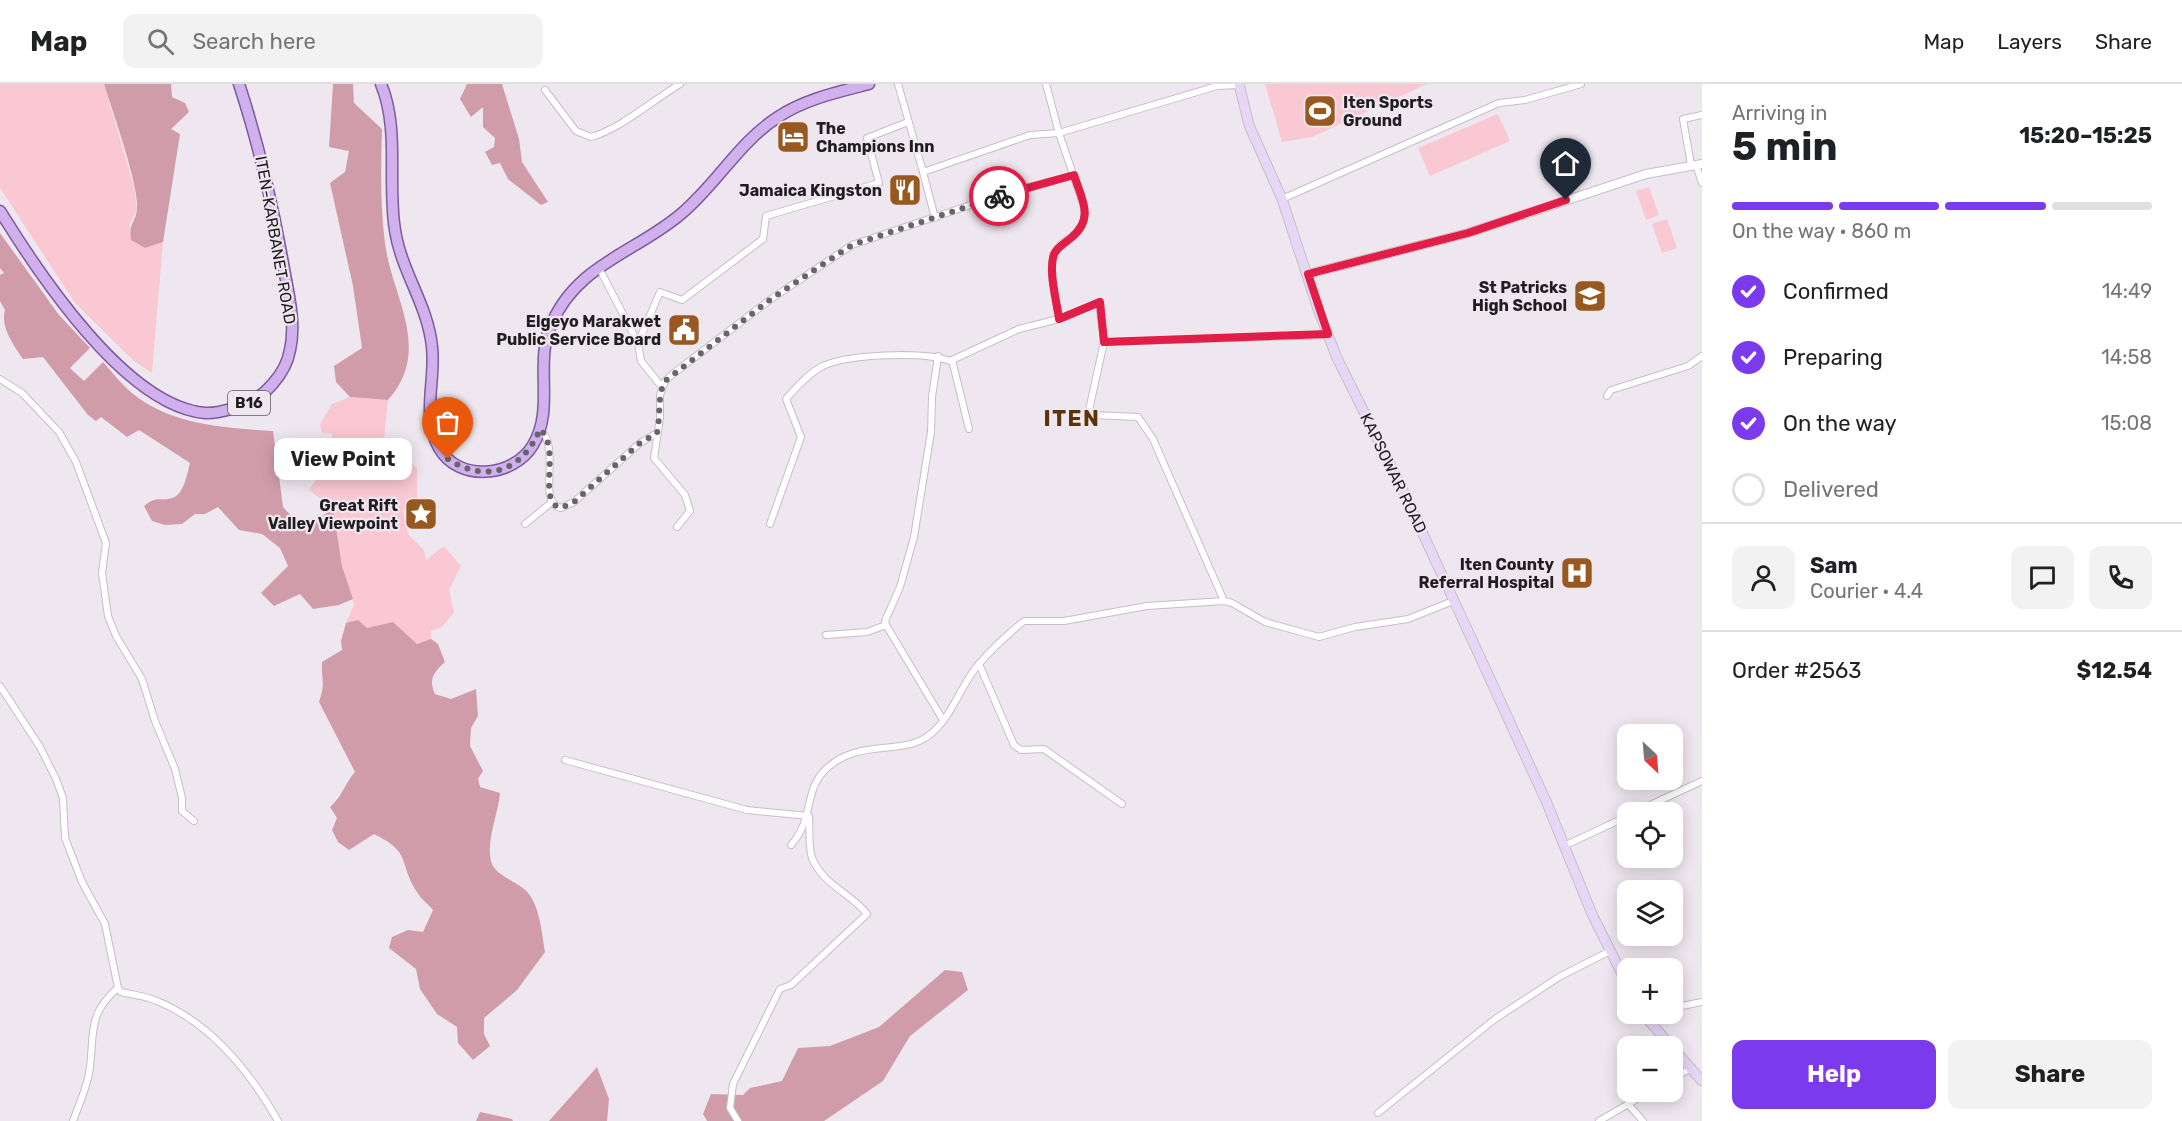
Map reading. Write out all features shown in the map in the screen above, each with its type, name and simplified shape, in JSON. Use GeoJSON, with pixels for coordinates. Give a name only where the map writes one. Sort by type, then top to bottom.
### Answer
{"type":"FeatureCollection","features":[{"type":"Feature","properties":{"kind":"main road","name":"ITEN-KARBANET ROAD"},"geometry":{"type":"LineString","coordinates":[[0,211],[46,282],[94,340],[143,385],[169,402],[207,414],[248,404],[272,385],[283,370],[290,353],[293,336],[291,307],[274,213],[259,148],[239,84]]}},
{"type":"Feature","properties":{"kind":"main road"},"geometry":{"type":"LineString","coordinates":[[381,84],[390,107],[392,209],[396,240],[430,331],[433,363],[430,406],[432,429],[438,447],[456,464],[473,471],[489,473],[522,458],[534,444],[540,429],[544,393],[542,362],[549,327],[564,299],[598,267],[681,215],[762,128],[801,104],[868,84]]}},
{"type":"Feature","properties":{"kind":"main road","name":"KAPSOWAR ROAD"},"geometry":{"type":"LineString","coordinates":[[1239,84],[1250,124],[1282,199],[1328,334],[1546,801],[1617,965]]}},
{"type":"Feature","properties":{"kind":"main road"},"geometry":{"type":"LineString","coordinates":[[1652,1024],[1662,1036]]}},
{"type":"Feature","properties":{"kind":"main road"},"geometry":{"type":"LineString","coordinates":[[1683,1059],[1702,1081]]}},
{"type":"Feature","properties":{"kind":"street"},"geometry":{"type":"LineString","coordinates":[[545,90],[576,131],[591,137],[619,126],[640,108],[680,84]]}},
{"type":"Feature","properties":{"kind":"street"},"geometry":{"type":"LineString","coordinates":[[897,84],[935,218]]}},
{"type":"Feature","properties":{"kind":"street"},"geometry":{"type":"LineString","coordinates":[[1046,84],[1085,219],[1080,231],[1060,247],[1053,258],[1052,283],[1058,300],[1059,319]]}},
{"type":"Feature","properties":{"kind":"street"},"geometry":{"type":"LineString","coordinates":[[922,172],[1030,135],[1059,133],[1217,86],[1239,84]]}},
{"type":"Feature","properties":{"kind":"street"},"geometry":{"type":"LineString","coordinates":[[1282,199],[1498,103],[1525,100],[1581,84]]}},
{"type":"Feature","properties":{"kind":"street"},"geometry":{"type":"LineString","coordinates":[[1702,115],[1683,119],[1702,183]]}},
{"type":"Feature","properties":{"kind":"street"},"geometry":{"type":"LineString","coordinates":[[639,343],[660,292],[682,300],[763,239],[766,216],[879,183],[867,138],[908,122]]}},
{"type":"Feature","properties":{"kind":"street"},"geometry":{"type":"LineString","coordinates":[[1308,274],[1468,233],[1646,174],[1696,165]]}},
{"type":"Feature","properties":{"kind":"street"},"geometry":{"type":"LineString","coordinates":[[676,527],[690,511],[689,502],[654,458],[662,387],[674,373],[771,299],[852,245],[1006,193],[1074,175]]}},
{"type":"Feature","properties":{"kind":"street"},"geometry":{"type":"LineString","coordinates":[[598,267],[639,343],[641,361],[662,387]]}},
{"type":"Feature","properties":{"kind":"street"},"geometry":{"type":"LineString","coordinates":[[770,524],[801,437],[801,430],[786,402],[818,368],[836,361],[871,356],[938,356],[952,360],[1019,329],[1059,319],[1100,302],[1104,342],[1089,410],[1092,415],[1138,417],[1153,439],[1224,601]]}},
{"type":"Feature","properties":{"kind":"street"},"geometry":{"type":"LineString","coordinates":[[1104,342],[1328,334]]}},
{"type":"Feature","properties":{"kind":"street"},"geometry":{"type":"LineString","coordinates":[[938,356],[932,397],[931,432],[914,537],[908,563],[885,621],[942,720]]}},
{"type":"Feature","properties":{"kind":"street"},"geometry":{"type":"LineString","coordinates":[[1607,396],[1611,390],[1688,366],[1702,356]]}},
{"type":"Feature","properties":{"kind":"street"},"geometry":{"type":"LineString","coordinates":[[952,360],[969,429]]}},
{"type":"Feature","properties":{"kind":"street"},"geometry":{"type":"LineString","coordinates":[[0,379],[22,393],[55,427],[76,462],[106,543],[102,573],[108,616],[116,636],[142,679],[154,721],[176,769],[182,811],[194,821]]}},
{"type":"Feature","properties":{"kind":"street"},"geometry":{"type":"LineString","coordinates":[[540,429],[547,436],[550,446],[549,494],[552,502],[561,508],[574,502],[640,443],[657,433]]}},
{"type":"Feature","properties":{"kind":"street"},"geometry":{"type":"LineString","coordinates":[[525,524],[552,502]]}},
{"type":"Feature","properties":{"kind":"street"},"geometry":{"type":"LineString","coordinates":[[738,1121],[730,1108],[733,1084],[780,989],[791,985],[867,914],[859,904],[825,879],[812,857],[809,816],[812,788],[824,771],[840,758],[852,753],[927,737],[942,720],[979,664],[1024,621],[1051,619],[1064,621],[1147,606],[1224,601],[1232,603],[1265,622],[1319,637],[1355,627],[1408,619],[1453,601]]}},
{"type":"Feature","properties":{"kind":"street"},"geometry":{"type":"LineString","coordinates":[[826,635],[872,631],[886,626]]}},
{"type":"Feature","properties":{"kind":"street"},"geometry":{"type":"LineString","coordinates":[[979,664],[1014,745],[1022,750],[1044,749],[1122,804]]}},
{"type":"Feature","properties":{"kind":"street"},"geometry":{"type":"LineString","coordinates":[[0,686],[40,747],[56,779],[63,798],[65,838],[82,882],[99,911],[110,939],[118,988],[121,992],[154,999],[170,1006],[200,1025],[227,1050],[264,1095],[278,1121]]}},
{"type":"Feature","properties":{"kind":"street"},"geometry":{"type":"LineString","coordinates":[[565,760],[747,810],[809,816]]}},
{"type":"Feature","properties":{"kind":"street"},"geometry":{"type":"LineString","coordinates":[[1657,802],[1702,781]]}},
{"type":"Feature","properties":{"kind":"street"},"geometry":{"type":"LineString","coordinates":[[791,845],[800,835],[809,816]]}},
{"type":"Feature","properties":{"kind":"street"},"geometry":{"type":"LineString","coordinates":[[1564,846],[1617,821]]}},
{"type":"Feature","properties":{"kind":"street"},"geometry":{"type":"LineString","coordinates":[[1378,1113],[1495,1019],[1559,977],[1610,951]]}},
{"type":"Feature","properties":{"kind":"street"},"geometry":{"type":"LineString","coordinates":[[73,1121],[90,1068],[94,1019],[101,1005],[118,988]]}},
{"type":"Feature","properties":{"kind":"street"},"geometry":{"type":"LineString","coordinates":[[1683,1006],[1702,1002]]}},
{"type":"Feature","properties":{"kind":"street"},"geometry":{"type":"LineString","coordinates":[[1683,1073],[1691,1068]]}},
{"type":"Feature","properties":{"kind":"street"},"geometry":{"type":"LineString","coordinates":[[1601,1121],[1632,1102]]}},
{"type":"Feature","properties":{"kind":"street"},"geometry":{"type":"LineString","coordinates":[[1628,1104],[1643,1121]]}},
{"type":"Feature","properties":{"kind":"shaded area"},"geometry":{"type":"Polygon","coordinates":[[[0,84],[104,84],[134,187],[137,210],[129,225],[145,248],[163,242],[152,373],[134,361],[75,303],[0,188],[0,84]]]}},
{"type":"Feature","properties":{"kind":"shaded area"},"geometry":{"type":"Polygon","coordinates":[[[104,84],[171,84],[172,97],[185,103],[189,112],[171,129],[180,134],[163,242],[145,248],[131,240],[131,226],[137,210],[137,199],[125,148],[104,84]]]}},
{"type":"Feature","properties":{"kind":"shaded area"},"geometry":{"type":"Polygon","coordinates":[[[333,84],[353,84],[354,103],[382,129],[383,229],[409,342],[408,362],[401,381],[388,400],[350,397],[336,382],[334,366],[362,348],[353,286],[330,183],[345,172],[349,151],[329,147],[333,84]]]}},
{"type":"Feature","properties":{"kind":"shaded area"},"geometry":{"type":"Polygon","coordinates":[[[467,84],[502,84],[519,139],[522,162],[548,202],[541,205],[508,179],[500,163],[492,165],[485,152],[494,147],[495,138],[483,127],[483,107],[471,117],[460,99],[467,84]]]}},
{"type":"Feature","properties":{"kind":"shaded area","name":"Iten Sports Ground"},"geometry":{"type":"Polygon","coordinates":[[[1265,84],[1427,84],[1312,137],[1282,142],[1265,84]]]}},
{"type":"Feature","properties":{"kind":"shaded area"},"geometry":{"type":"Polygon","coordinates":[[[1498,114],[1510,141],[1430,176],[1418,148],[1498,114]]]}},
{"type":"Feature","properties":{"kind":"shaded area"},"geometry":{"type":"Polygon","coordinates":[[[1649,187],[1659,215],[1646,220],[1636,191],[1649,187]]]}},
{"type":"Feature","properties":{"kind":"shaded area"},"geometry":{"type":"Polygon","coordinates":[[[1667,219],[1677,248],[1662,253],[1652,224],[1667,219]]]}},
{"type":"Feature","properties":{"kind":"shaded area"},"geometry":{"type":"Polygon","coordinates":[[[0,233],[59,315],[90,348],[70,368],[84,381],[103,362],[132,393],[163,412],[199,423],[273,431],[283,507],[297,522],[317,520],[333,508],[342,566],[353,599],[339,605],[313,609],[300,594],[274,606],[261,593],[288,566],[280,548],[262,534],[239,530],[218,507],[205,514],[195,514],[182,524],[165,525],[152,521],[144,506],[156,500],[176,496],[184,484],[190,463],[139,430],[127,437],[101,417],[96,421],[88,415],[43,357],[23,359],[8,335],[4,322],[5,310],[0,301],[0,275],[4,273],[0,268],[0,233]]]}},
{"type":"Feature","properties":{"kind":"shaded area"},"geometry":{"type":"Polygon","coordinates":[[[350,397],[388,400],[384,440],[387,452],[398,453],[417,468],[417,504],[403,510],[408,534],[424,550],[426,560],[444,546],[461,566],[449,590],[454,612],[442,627],[431,631],[431,639],[438,644],[414,644],[393,622],[367,628],[358,620],[346,623],[354,605],[342,566],[333,508],[309,490],[319,476],[313,462],[330,446],[332,434],[322,433],[320,424],[332,404],[350,397]]]}},
{"type":"Feature","properties":{"kind":"shaded area"},"geometry":{"type":"Polygon","coordinates":[[[358,620],[367,628],[393,622],[417,644],[431,639],[438,644],[445,662],[433,676],[432,684],[435,694],[451,699],[476,689],[478,716],[471,728],[470,746],[483,771],[478,779],[480,787],[500,793],[491,836],[491,861],[497,871],[529,894],[538,914],[545,952],[517,990],[484,1018],[484,1034],[490,1046],[473,1060],[458,1043],[457,1027],[437,1014],[420,989],[416,969],[389,948],[392,937],[408,930],[423,932],[433,910],[420,897],[411,882],[400,853],[374,834],[349,850],[338,842],[332,830],[337,818],[330,807],[338,799],[355,772],[319,702],[323,686],[322,662],[342,650],[341,641],[346,623],[358,620]]]}},
{"type":"Feature","properties":{"kind":"shaded area"},"geometry":{"type":"Polygon","coordinates":[[[945,970],[962,972],[968,990],[910,1036],[883,1081],[824,1121],[707,1121],[703,1114],[711,1094],[743,1095],[750,1088],[782,1081],[798,1048],[830,1046],[879,1027],[945,970]]]}},
{"type":"Feature","properties":{"kind":"shaded area"},"geometry":{"type":"Polygon","coordinates":[[[597,1067],[609,1099],[607,1121],[549,1121],[597,1067]]]}},
{"type":"Feature","properties":{"kind":"shaded area"},"geometry":{"type":"Polygon","coordinates":[[[480,1112],[512,1119],[513,1121],[476,1121],[480,1112]]]}},
{"type":"Feature","properties":{"kind":"way so far"},"geometry":{"type":"LineString","coordinates":[[448,459],[473,471],[489,473],[505,468],[522,458],[534,444],[540,429],[549,439],[549,494],[552,502],[556,508],[574,502],[640,443],[657,433],[661,408],[660,395],[665,381],[771,299],[852,245],[999,196]]}},
{"type":"Feature","properties":{"kind":"place","name":"Iten Sports Ground"},"geometry":{"type":"Point","coordinates":[1320,111]}},
{"type":"Feature","properties":{"kind":"place","name":"The Champions Inn"},"geometry":{"type":"Point","coordinates":[793,137]}},
{"type":"Feature","properties":{"kind":"place","name":"Jamaica Kingston"},"geometry":{"type":"Point","coordinates":[905,190]}},
{"type":"Feature","properties":{"kind":"place","name":"St Patricks High School"},"geometry":{"type":"Point","coordinates":[1590,296]}},
{"type":"Feature","properties":{"kind":"place","name":"Elgeyo Marakwet Public Service Board"},"geometry":{"type":"Point","coordinates":[684,330]}},
{"type":"Feature","properties":{"kind":"place","name":"View Point"},"geometry":{"type":"Point","coordinates":[448,459]}},
{"type":"Feature","properties":{"kind":"place","name":"Great Rift Valley Viewpoint"},"geometry":{"type":"Point","coordinates":[421,514]}},
{"type":"Feature","properties":{"kind":"place","name":"Iten County Referral Hospital"},"geometry":{"type":"Point","coordinates":[1577,573]}},
{"type":"Feature","properties":{"kind":"district","name":"ITEN"},"geometry":{"type":"Point","coordinates":[1072,418]}},
{"type":"Feature","properties":{"kind":"route"},"geometry":{"type":"LineString","coordinates":[[999,196],[1074,175],[1084,207],[1085,219],[1080,231],[1056,251],[1053,258],[1052,283],[1058,300],[1059,319],[1100,302],[1104,342],[1245,339],[1328,334],[1308,274],[1468,233],[1566,200]]}}]}
